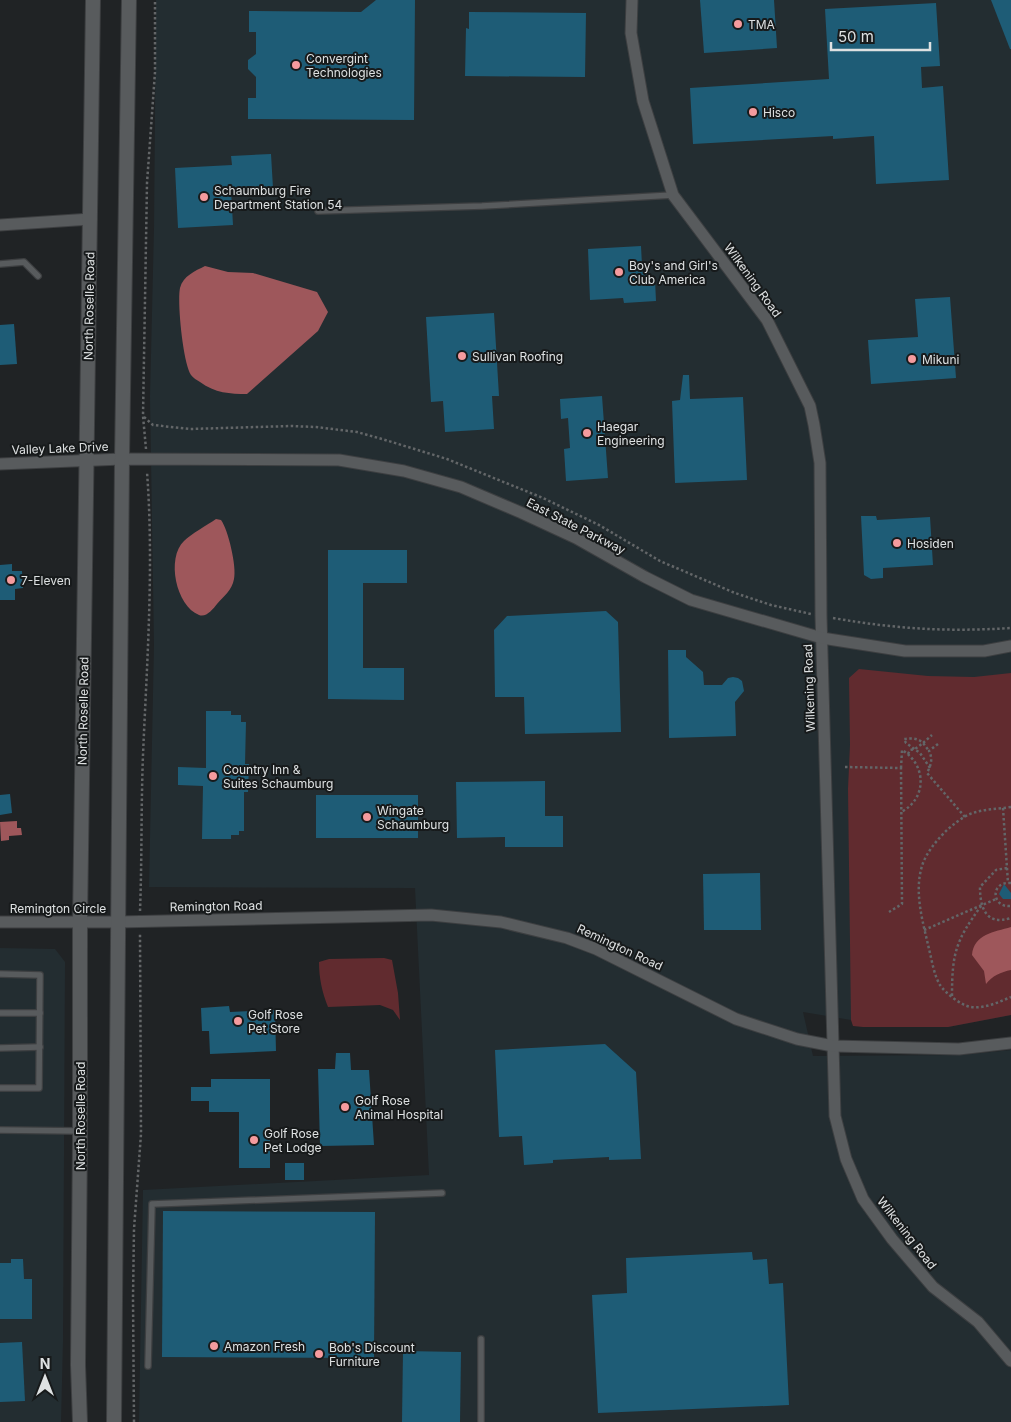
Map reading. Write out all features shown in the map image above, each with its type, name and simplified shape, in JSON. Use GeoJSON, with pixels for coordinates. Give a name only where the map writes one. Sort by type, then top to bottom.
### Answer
{"type":"FeatureCollection","features":[{"type":"Feature","properties":{"kind":"main road","name":"North Roselle Road"},"geometry":{"type":"LineString","coordinates":[[80,1422],[78,1365],[80,922],[93,0]]}},
{"type":"Feature","properties":{"kind":"main road"},"geometry":{"type":"LineString","coordinates":[[114,1422],[117,922],[129,0]]}},
{"type":"Feature","properties":{"kind":"street","name":"Wilkening Road"},"geometry":{"type":"LineString","coordinates":[[632,0],[631,33],[641,94],[673,196],[767,320],[810,406],[820,463],[822,638],[835,1116],[846,1159],[863,1199],[892,1239],[933,1287],[978,1322],[1011,1361]]}},
{"type":"Feature","properties":{"kind":"street"},"geometry":{"type":"LineString","coordinates":[[0,225],[91,218]]}},
{"type":"Feature","properties":{"kind":"street","name":"Valley Lake Drive"},"geometry":{"type":"LineString","coordinates":[[0,464],[122,459]]}},
{"type":"Feature","properties":{"kind":"street","name":"East State Parkway"},"geometry":{"type":"LineString","coordinates":[[122,459],[339,460],[404,471],[461,487],[522,513],[576,538],[691,600],[822,638],[905,651],[984,651],[1011,646]]}},
{"type":"Feature","properties":{"kind":"street","name":"Remington Road"},"geometry":{"type":"LineString","coordinates":[[117,922],[432,916],[501,922],[567,938],[596,949],[736,1019],[797,1039],[833,1046],[959,1049],[1011,1043]]}},
{"type":"Feature","properties":{"kind":"street","name":"Remington Circle"},"geometry":{"type":"LineString","coordinates":[[0,922],[117,922]]}},
{"type":"Feature","properties":{"kind":"lane"},"geometry":{"type":"LineString","coordinates":[[318,211],[482,206],[673,196]]}},
{"type":"Feature","properties":{"kind":"lane"},"geometry":{"type":"LineString","coordinates":[[0,264],[24,262],[38,276]]}},
{"type":"Feature","properties":{"kind":"lane"},"geometry":{"type":"LineString","coordinates":[[0,974],[40,975],[39,1088],[0,1088]]}},
{"type":"Feature","properties":{"kind":"lane"},"geometry":{"type":"LineString","coordinates":[[0,1013],[40,1013]]}},
{"type":"Feature","properties":{"kind":"lane"},"geometry":{"type":"LineString","coordinates":[[0,1048],[40,1047]]}},
{"type":"Feature","properties":{"kind":"lane"},"geometry":{"type":"LineString","coordinates":[[0,1130],[80,1131]]}},
{"type":"Feature","properties":{"kind":"lane"},"geometry":{"type":"LineString","coordinates":[[148,1366],[152,1204],[442,1193]]}},
{"type":"Feature","properties":{"kind":"lane"},"geometry":{"type":"LineString","coordinates":[[481,1339],[481,1422]]}},
{"type":"Feature","properties":{"kind":"path"},"geometry":{"type":"LineString","coordinates":[[143,416],[147,183],[155,72],[155,0]]}},
{"type":"Feature","properties":{"kind":"path"},"geometry":{"type":"LineString","coordinates":[[141,896],[143,755],[149,634],[150,506]]}},
{"type":"Feature","properties":{"kind":"path"},"geometry":{"type":"LineString","coordinates":[[843,620],[876,626],[922,630],[965,631],[1011,628]]}},
{"type":"Feature","properties":{"kind":"path"},"geometry":{"type":"LineString","coordinates":[[908,754],[910,750],[915,749],[932,735]]}},
{"type":"Feature","properties":{"kind":"path"},"geometry":{"type":"LineString","coordinates":[[930,768],[920,753],[906,743],[904,739],[912,738],[923,743],[932,757],[930,768],[927,773],[965,817]]}},
{"type":"Feature","properties":{"kind":"path"},"geometry":{"type":"LineString","coordinates":[[929,751],[938,744]]}},
{"type":"Feature","properties":{"kind":"path"},"geometry":{"type":"LineString","coordinates":[[889,912],[902,904],[901,812],[901,768],[902,750],[908,754],[919,768],[921,777],[918,797],[910,808],[901,812]]}},
{"type":"Feature","properties":{"kind":"path"},"geometry":{"type":"LineString","coordinates":[[845,767],[901,768]]}},
{"type":"Feature","properties":{"kind":"path"},"geometry":{"type":"LineString","coordinates":[[1003,808],[1009,883],[1000,885],[995,895],[1001,905],[1011,906]]}},
{"type":"Feature","properties":{"kind":"path"},"geometry":{"type":"LineString","coordinates":[[1011,808],[988,809],[965,817],[939,838],[929,851],[923,864],[919,896],[924,930],[937,979],[942,988],[960,1003],[970,1007],[994,1004],[1011,997]]}},
{"type":"Feature","properties":{"kind":"path"},"geometry":{"type":"LineString","coordinates":[[1007,868],[996,870],[980,887],[981,906],[991,918],[998,920],[1011,918]]}},
{"type":"Feature","properties":{"kind":"path"},"geometry":{"type":"LineString","coordinates":[[924,930],[996,899]]}},
{"type":"Feature","properties":{"kind":"path"},"geometry":{"type":"LineString","coordinates":[[952,996],[952,967],[956,948],[965,928],[981,906]]}},
{"type":"Feature","properties":{"kind":"path"},"geometry":{"type":"LineString","coordinates":[[134,1422],[134,1238],[141,1134],[140,964]]}},
{"type":"Feature","properties":{"kind":"shaded area"},"geometry":{"type":"Polygon","coordinates":[[[156,0],[1011,0],[1011,1015],[948,1027],[863,1027],[851,1020],[803,1012],[813,1056],[961,1055],[1011,1050],[1011,1422],[139,1422],[143,1190],[429,1175],[415,888],[149,887],[154,645],[150,397],[156,0]]]}},
{"type":"Feature","properties":{"kind":"shaded area"},"geometry":{"type":"Polygon","coordinates":[[[205,266],[228,272],[253,273],[317,292],[328,312],[318,331],[247,394],[211,389],[193,377],[188,368],[181,332],[180,288],[187,277],[205,266]]]}},
{"type":"Feature","properties":{"kind":"shaded area"},"geometry":{"type":"Polygon","coordinates":[[[216,519],[221,520],[229,539],[235,573],[231,586],[225,595],[209,612],[202,616],[191,610],[179,592],[175,570],[176,558],[184,541],[216,519]]]}},
{"type":"Feature","properties":{"kind":"shaded area"},"geometry":{"type":"Polygon","coordinates":[[[859,669],[928,676],[974,677],[1011,673],[1011,1015],[948,1027],[853,1026],[851,1020],[848,789],[850,745],[849,678],[859,669]]]}},
{"type":"Feature","properties":{"kind":"shaded area"},"geometry":{"type":"Polygon","coordinates":[[[17,821],[17,828],[21,828],[22,835],[9,836],[9,840],[1,841],[0,822],[17,821]]]}},
{"type":"Feature","properties":{"kind":"shaded area"},"geometry":{"type":"Polygon","coordinates":[[[1011,927],[1011,970],[997,975],[986,984],[984,971],[972,955],[974,948],[977,942],[986,935],[1011,927]]]}},
{"type":"Feature","properties":{"kind":"shaded area"},"geometry":{"type":"Polygon","coordinates":[[[0,948],[55,949],[65,962],[61,1422],[0,1422],[0,948]]]}},
{"type":"Feature","properties":{"kind":"shaded area"},"geometry":{"type":"Polygon","coordinates":[[[384,958],[392,960],[398,993],[400,1020],[393,1010],[380,1005],[328,1007],[321,985],[319,962],[329,959],[384,958]]]}},
{"type":"Feature","properties":{"kind":"building"},"geometry":{"type":"Polygon","coordinates":[[[376,0],[415,0],[414,120],[248,119],[248,98],[256,98],[256,77],[248,69],[248,60],[256,54],[256,32],[249,32],[249,11],[361,12],[376,0]]]}},
{"type":"Feature","properties":{"kind":"building","name":"TMA"},"geometry":{"type":"Polygon","coordinates":[[[700,0],[774,0],[777,48],[704,53],[700,0]]]}},
{"type":"Feature","properties":{"kind":"building"},"geometry":{"type":"Polygon","coordinates":[[[991,0],[1011,0],[1011,49],[1010,49],[991,0]]]}},
{"type":"Feature","properties":{"kind":"building"},"geometry":{"type":"Polygon","coordinates":[[[936,3],[940,66],[921,67],[922,88],[943,86],[949,180],[876,184],[874,136],[833,139],[833,136],[693,144],[690,88],[829,79],[825,9],[936,3]]]}},
{"type":"Feature","properties":{"kind":"building"},"geometry":{"type":"Polygon","coordinates":[[[469,12],[586,13],[585,77],[465,76],[466,28],[469,29],[469,12]]]}},
{"type":"Feature","properties":{"kind":"building","name":"Schaumburg Fire Department Station 54"},"geometry":{"type":"Polygon","coordinates":[[[271,154],[273,188],[231,190],[233,225],[178,228],[175,168],[232,165],[231,156],[271,154]]]}},
{"type":"Feature","properties":{"kind":"building","name":"Boy's and Girl's Club America"},"geometry":{"type":"Polygon","coordinates":[[[641,246],[642,265],[648,264],[649,280],[655,280],[656,301],[624,303],[623,298],[590,300],[588,249],[641,246]]]}},
{"type":"Feature","properties":{"kind":"building","name":"Mikuni"},"geometry":{"type":"Polygon","coordinates":[[[950,297],[956,378],[871,384],[868,340],[918,337],[915,299],[950,297]]]}},
{"type":"Feature","properties":{"kind":"building","name":"Sullivan Roofing"},"geometry":{"type":"Polygon","coordinates":[[[494,313],[499,396],[492,396],[494,429],[445,432],[443,401],[431,402],[426,317],[494,313]]]}},
{"type":"Feature","properties":{"kind":"building"},"geometry":{"type":"Polygon","coordinates":[[[14,324],[17,364],[0,365],[0,325],[14,324]]]}},
{"type":"Feature","properties":{"kind":"building"},"geometry":{"type":"Polygon","coordinates":[[[683,375],[689,375],[690,399],[743,397],[747,480],[675,483],[672,401],[680,400],[683,375]]]}},
{"type":"Feature","properties":{"kind":"building","name":"Haegar Engineering"},"geometry":{"type":"Polygon","coordinates":[[[602,396],[608,478],[566,481],[564,449],[570,448],[568,418],[561,419],[560,399],[602,396]]]}},
{"type":"Feature","properties":{"kind":"building","name":"Hosiden"},"geometry":{"type":"Polygon","coordinates":[[[861,516],[876,516],[877,520],[930,517],[933,565],[883,568],[883,578],[871,579],[864,575],[861,516]]]}},
{"type":"Feature","properties":{"kind":"building"},"geometry":{"type":"Polygon","coordinates":[[[328,550],[407,550],[407,583],[363,583],[363,668],[404,668],[404,700],[328,699],[328,550]]]}},
{"type":"Feature","properties":{"kind":"building","name":"7-Eleven"},"geometry":{"type":"Polygon","coordinates":[[[12,564],[12,571],[22,571],[23,588],[15,589],[15,600],[0,600],[0,565],[12,564]]]}},
{"type":"Feature","properties":{"kind":"building"},"geometry":{"type":"Polygon","coordinates":[[[606,611],[618,622],[621,732],[525,734],[524,697],[495,697],[494,630],[507,616],[606,611]]]}},
{"type":"Feature","properties":{"kind":"building"},"geometry":{"type":"Polygon","coordinates":[[[668,650],[686,650],[686,657],[703,672],[704,685],[722,685],[728,678],[733,677],[742,681],[744,691],[735,702],[736,736],[669,738],[668,650]]]}},
{"type":"Feature","properties":{"kind":"building","name":"Country Inn & Suites Schaumburg"},"geometry":{"type":"Polygon","coordinates":[[[206,711],[231,711],[231,715],[241,715],[241,722],[246,722],[245,764],[249,764],[248,792],[244,792],[244,831],[239,831],[239,835],[231,835],[231,839],[202,839],[203,786],[178,785],[178,767],[206,768],[206,711]]]}},
{"type":"Feature","properties":{"kind":"building"},"geometry":{"type":"Polygon","coordinates":[[[545,781],[545,816],[563,816],[563,847],[505,847],[505,837],[457,838],[456,782],[545,781]]]}},
{"type":"Feature","properties":{"kind":"building"},"geometry":{"type":"Polygon","coordinates":[[[10,794],[12,813],[0,815],[0,795],[10,794]]]}},
{"type":"Feature","properties":{"kind":"building","name":"Wingate Schaumburg"},"geometry":{"type":"Polygon","coordinates":[[[316,795],[418,795],[418,838],[316,838],[316,795]]]}},
{"type":"Feature","properties":{"kind":"building"},"geometry":{"type":"Polygon","coordinates":[[[760,873],[761,930],[704,930],[703,874],[760,873]]]}},
{"type":"Feature","properties":{"kind":"building"},"geometry":{"type":"Polygon","coordinates":[[[1004,884],[1011,893],[1011,899],[1003,899],[999,894],[1004,884]]]}},
{"type":"Feature","properties":{"kind":"building","name":"Golf Rose Pet Store"},"geometry":{"type":"Polygon","coordinates":[[[229,1006],[230,1012],[275,1010],[276,1051],[210,1054],[209,1031],[202,1031],[201,1008],[229,1006]]]}},
{"type":"Feature","properties":{"kind":"building"},"geometry":{"type":"Polygon","coordinates":[[[605,1044],[636,1072],[641,1159],[609,1160],[609,1157],[553,1160],[553,1163],[524,1165],[522,1136],[499,1137],[495,1050],[605,1044]]]}},
{"type":"Feature","properties":{"kind":"building","name":"Golf Rose Animal Hospital"},"geometry":{"type":"Polygon","coordinates":[[[336,1053],[350,1053],[351,1070],[369,1070],[374,1145],[320,1146],[318,1069],[335,1069],[336,1053]]]}},
{"type":"Feature","properties":{"kind":"building","name":"Golf Rose Pet Lodge"},"geometry":{"type":"Polygon","coordinates":[[[211,1079],[270,1079],[270,1168],[239,1168],[239,1112],[209,1112],[209,1101],[191,1101],[191,1087],[211,1087],[211,1079]]]}},
{"type":"Feature","properties":{"kind":"building"},"geometry":{"type":"Polygon","coordinates":[[[285,1163],[304,1163],[304,1180],[285,1180],[285,1163]]]}},
{"type":"Feature","properties":{"kind":"building"},"geometry":{"type":"Polygon","coordinates":[[[163,1211],[375,1212],[374,1358],[162,1357],[163,1211]]]}},
{"type":"Feature","properties":{"kind":"building"},"geometry":{"type":"Polygon","coordinates":[[[752,1252],[753,1260],[767,1259],[769,1284],[783,1283],[789,1405],[598,1413],[592,1295],[627,1293],[626,1258],[752,1252]]]}},
{"type":"Feature","properties":{"kind":"building"},"geometry":{"type":"Polygon","coordinates":[[[11,1259],[23,1259],[24,1279],[32,1279],[32,1319],[0,1319],[0,1263],[11,1263],[11,1259]]]}},
{"type":"Feature","properties":{"kind":"building"},"geometry":{"type":"Polygon","coordinates":[[[22,1342],[25,1401],[0,1402],[0,1343],[22,1342]]]}},
{"type":"Feature","properties":{"kind":"building"},"geometry":{"type":"Polygon","coordinates":[[[403,1351],[461,1352],[460,1422],[402,1422],[403,1351]]]}},
{"type":"Feature","properties":{"kind":"place","name":"TMA"},"geometry":{"type":"Point","coordinates":[738,24]}},
{"type":"Feature","properties":{"kind":"place","name":"Convergint Technologies"},"geometry":{"type":"Point","coordinates":[296,65]}},
{"type":"Feature","properties":{"kind":"place","name":"Hisco"},"geometry":{"type":"Point","coordinates":[753,112]}},
{"type":"Feature","properties":{"kind":"place","name":"Schaumburg Fire Department Station 54"},"geometry":{"type":"Point","coordinates":[204,197]}},
{"type":"Feature","properties":{"kind":"place","name":"Boy's and Girl's Club America"},"geometry":{"type":"Point","coordinates":[619,272]}},
{"type":"Feature","properties":{"kind":"place","name":"Sullivan Roofing"},"geometry":{"type":"Point","coordinates":[462,356]}},
{"type":"Feature","properties":{"kind":"place","name":"Mikuni"},"geometry":{"type":"Point","coordinates":[912,359]}},
{"type":"Feature","properties":{"kind":"place","name":"Haegar Engineering"},"geometry":{"type":"Point","coordinates":[587,433]}},
{"type":"Feature","properties":{"kind":"place","name":"Hosiden"},"geometry":{"type":"Point","coordinates":[897,543]}},
{"type":"Feature","properties":{"kind":"place","name":"7-Eleven"},"geometry":{"type":"Point","coordinates":[11,580]}},
{"type":"Feature","properties":{"kind":"place","name":"Country Inn & Suites Schaumburg"},"geometry":{"type":"Point","coordinates":[213,776]}},
{"type":"Feature","properties":{"kind":"place","name":"Wingate Schaumburg"},"geometry":{"type":"Point","coordinates":[367,817]}},
{"type":"Feature","properties":{"kind":"place","name":"Golf Rose Pet Store"},"geometry":{"type":"Point","coordinates":[238,1021]}},
{"type":"Feature","properties":{"kind":"place","name":"Golf Rose Animal Hospital"},"geometry":{"type":"Point","coordinates":[345,1107]}},
{"type":"Feature","properties":{"kind":"place","name":"Golf Rose Pet Lodge"},"geometry":{"type":"Point","coordinates":[254,1140]}},
{"type":"Feature","properties":{"kind":"place","name":"Amazon Fresh"},"geometry":{"type":"Point","coordinates":[214,1346]}},
{"type":"Feature","properties":{"kind":"place","name":"Bob's Discount Furniture"},"geometry":{"type":"Point","coordinates":[319,1354]}}]}
